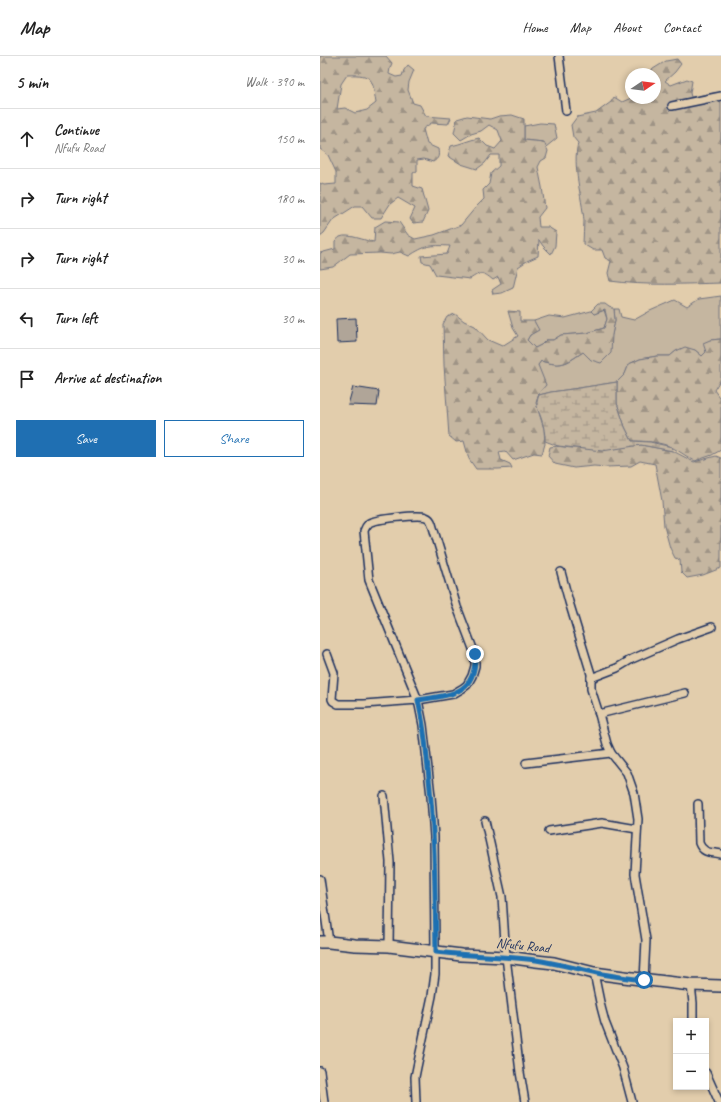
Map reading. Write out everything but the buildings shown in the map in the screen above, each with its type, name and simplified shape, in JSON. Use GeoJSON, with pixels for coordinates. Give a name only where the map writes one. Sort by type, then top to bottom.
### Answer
{"type":"FeatureCollection","features":[{"type":"Feature","properties":{"kind":"street"},"geometry":{"type":"LineString","coordinates":[[559,56],[566,111]]}},
{"type":"Feature","properties":{"kind":"street"},"geometry":{"type":"LineString","coordinates":[[672,106],[721,96]]}},
{"type":"Feature","properties":{"kind":"street"},"geometry":{"type":"LineString","coordinates":[[327,654],[334,673],[331,696],[333,701],[338,704],[364,704],[418,700],[456,692],[467,685],[475,666],[475,654],[457,607],[432,524],[428,518],[420,516],[378,520],[368,524],[364,531],[370,584],[418,700],[424,725],[431,796],[434,830],[435,974],[432,996],[415,1077],[416,1102]]}},
{"type":"Feature","properties":{"kind":"street"},"geometry":{"type":"LineString","coordinates":[[561,572],[591,678],[591,689],[607,744],[630,777],[637,811],[635,874],[646,940],[644,980]]}},
{"type":"Feature","properties":{"kind":"street"},"geometry":{"type":"LineString","coordinates":[[591,678],[617,668],[632,659],[665,645],[712,627]]}},
{"type":"Feature","properties":{"kind":"street"},"geometry":{"type":"LineString","coordinates":[[599,714],[685,692]]}},
{"type":"Feature","properties":{"kind":"street"},"geometry":{"type":"LineString","coordinates":[[526,763],[612,753]]}},
{"type":"Feature","properties":{"kind":"street"},"geometry":{"type":"LineString","coordinates":[[384,796],[390,862],[389,946]]}},
{"type":"Feature","properties":{"kind":"street"},"geometry":{"type":"LineString","coordinates":[[698,804],[699,843],[704,851],[721,854]]}},
{"type":"Feature","properties":{"kind":"street"},"geometry":{"type":"LineString","coordinates":[[485,821],[502,897],[506,958],[525,1102]]}},
{"type":"Feature","properties":{"kind":"street"},"geometry":{"type":"LineString","coordinates":[[549,831],[602,823],[637,829]]}},
{"type":"Feature","properties":{"kind":"street"},"geometry":{"type":"LineString","coordinates":[[320,879],[324,942]]}},
{"type":"Feature","properties":{"kind":"street","name":"Nfufu Road"},"geometry":{"type":"LineString","coordinates":[[324,942],[389,946],[461,955],[554,963],[594,973],[644,980],[691,985],[721,986]]}},
{"type":"Feature","properties":{"kind":"street"},"geometry":{"type":"LineString","coordinates":[[594,973],[600,1007],[623,1068],[632,1102]]}},
{"type":"Feature","properties":{"kind":"street"},"geometry":{"type":"LineString","coordinates":[[691,985],[693,1018]]}},
{"type":"Feature","properties":{"kind":"street"},"geometry":{"type":"LineString","coordinates":[[320,1071],[324,1102]]}},
{"type":"Feature","properties":{"kind":"street"},"geometry":{"type":"LineString","coordinates":[[709,1080],[719,1102]]}},
{"type":"Feature","properties":{"kind":"green space"},"geometry":{"type":"Polygon","coordinates":[[[320,56],[386,56],[392,63],[389,74],[396,77],[402,76],[408,65],[414,70],[409,82],[408,90],[413,103],[420,105],[426,116],[451,118],[448,124],[431,123],[423,129],[427,144],[438,149],[438,157],[433,162],[424,159],[417,160],[417,171],[413,173],[413,186],[422,189],[428,211],[423,222],[413,223],[410,219],[415,208],[398,198],[390,204],[381,218],[372,218],[362,206],[355,206],[333,220],[324,233],[320,236],[320,183],[324,185],[336,184],[336,172],[328,155],[320,149],[320,56]],[[347,75],[341,84],[337,109],[345,108],[355,113],[367,110],[376,103],[374,88],[370,80],[367,77],[347,75]]]}},
{"type":"Feature","properties":{"kind":"green space"},"geometry":{"type":"Polygon","coordinates":[[[677,59],[681,64],[665,81],[671,85],[687,79],[692,81],[690,93],[691,97],[721,93],[721,283],[652,284],[610,281],[608,273],[611,261],[605,258],[602,250],[593,250],[583,244],[584,221],[576,162],[578,143],[573,137],[571,125],[577,117],[596,113],[611,102],[614,97],[622,102],[625,101],[625,104],[661,104],[661,68],[655,68],[666,61],[677,59]]]}},
{"type":"Feature","properties":{"kind":"green space"},"geometry":{"type":"Polygon","coordinates":[[[512,115],[524,119],[524,140],[544,142],[548,151],[546,158],[541,161],[538,167],[545,208],[538,217],[539,227],[548,227],[556,232],[555,246],[551,254],[539,240],[538,256],[518,267],[513,288],[502,293],[493,294],[492,290],[501,284],[498,277],[493,280],[484,274],[479,274],[470,279],[436,275],[430,264],[422,262],[421,256],[447,254],[450,246],[428,246],[409,256],[400,252],[391,254],[350,254],[333,267],[320,269],[320,253],[335,249],[335,242],[339,237],[347,236],[374,242],[375,227],[385,221],[399,222],[408,235],[415,239],[434,235],[461,225],[484,199],[483,190],[489,184],[491,173],[499,166],[499,155],[491,155],[485,163],[477,169],[461,164],[448,156],[451,146],[479,138],[487,146],[495,149],[502,141],[498,130],[489,125],[481,131],[471,134],[461,140],[454,133],[457,119],[467,116],[490,119],[499,116],[512,115]]]}},
{"type":"Feature","properties":{"kind":"green space"},"geometry":{"type":"Polygon","coordinates":[[[540,123],[554,124],[557,138],[546,147],[543,142],[524,140],[524,126],[540,123]]]}},
{"type":"Feature","properties":{"kind":"green space"},"geometry":{"type":"Polygon","coordinates":[[[721,296],[721,339],[710,340],[706,352],[702,356],[695,350],[676,351],[670,356],[657,356],[640,359],[629,364],[625,374],[617,382],[539,395],[538,365],[541,361],[554,364],[564,363],[583,352],[591,360],[612,335],[615,320],[614,309],[619,309],[621,317],[634,320],[675,300],[687,307],[699,299],[721,296]]]}},
{"type":"Feature","properties":{"kind":"green space"},"geometry":{"type":"Polygon","coordinates":[[[598,304],[605,304],[614,309],[615,320],[611,353],[601,363],[591,360],[583,352],[567,362],[554,364],[541,361],[538,365],[546,385],[539,393],[536,403],[544,429],[545,444],[542,454],[534,453],[513,460],[505,451],[499,452],[501,460],[510,464],[512,468],[476,469],[469,459],[464,441],[456,442],[449,436],[443,324],[447,317],[455,314],[464,321],[475,326],[488,340],[502,346],[518,336],[513,328],[508,311],[520,312],[520,321],[534,321],[539,330],[530,335],[527,340],[535,348],[546,340],[553,340],[561,335],[587,333],[604,328],[607,319],[605,310],[594,314],[591,311],[598,304]]]}},
{"type":"Feature","properties":{"kind":"green space"},"geometry":{"type":"Polygon","coordinates":[[[604,310],[607,319],[604,328],[587,333],[561,335],[553,340],[546,340],[535,348],[527,340],[530,335],[538,330],[534,321],[549,316],[565,318],[591,311],[594,314],[604,310]]]}},
{"type":"Feature","properties":{"kind":"green space"},"geometry":{"type":"Polygon","coordinates":[[[721,339],[721,382],[719,382],[714,390],[721,400],[721,450],[695,461],[664,444],[632,441],[625,427],[617,403],[617,382],[625,374],[629,364],[640,359],[657,356],[670,356],[676,351],[685,347],[695,350],[702,356],[706,352],[703,343],[710,340],[721,339]]]}},
{"type":"Feature","properties":{"kind":"green space"},"geometry":{"type":"Polygon","coordinates":[[[617,382],[617,403],[625,427],[632,441],[650,442],[672,447],[673,451],[641,445],[602,451],[558,446],[545,441],[545,433],[537,406],[539,395],[617,382]]]}},
{"type":"Feature","properties":{"kind":"green space"},"geometry":{"type":"Polygon","coordinates":[[[641,445],[673,451],[694,462],[716,456],[721,458],[721,568],[703,575],[687,578],[681,572],[680,560],[675,558],[670,548],[664,526],[662,501],[655,464],[640,461],[631,466],[594,466],[574,468],[555,464],[548,456],[550,447],[554,446],[583,448],[641,445]]]}},
{"type":"Feature","properties":{"kind":"route"},"geometry":{"type":"LineString","coordinates":[[475,654],[475,666],[467,685],[453,694],[418,700],[424,725],[434,837],[436,952],[536,960],[594,973],[644,980]]}}]}
